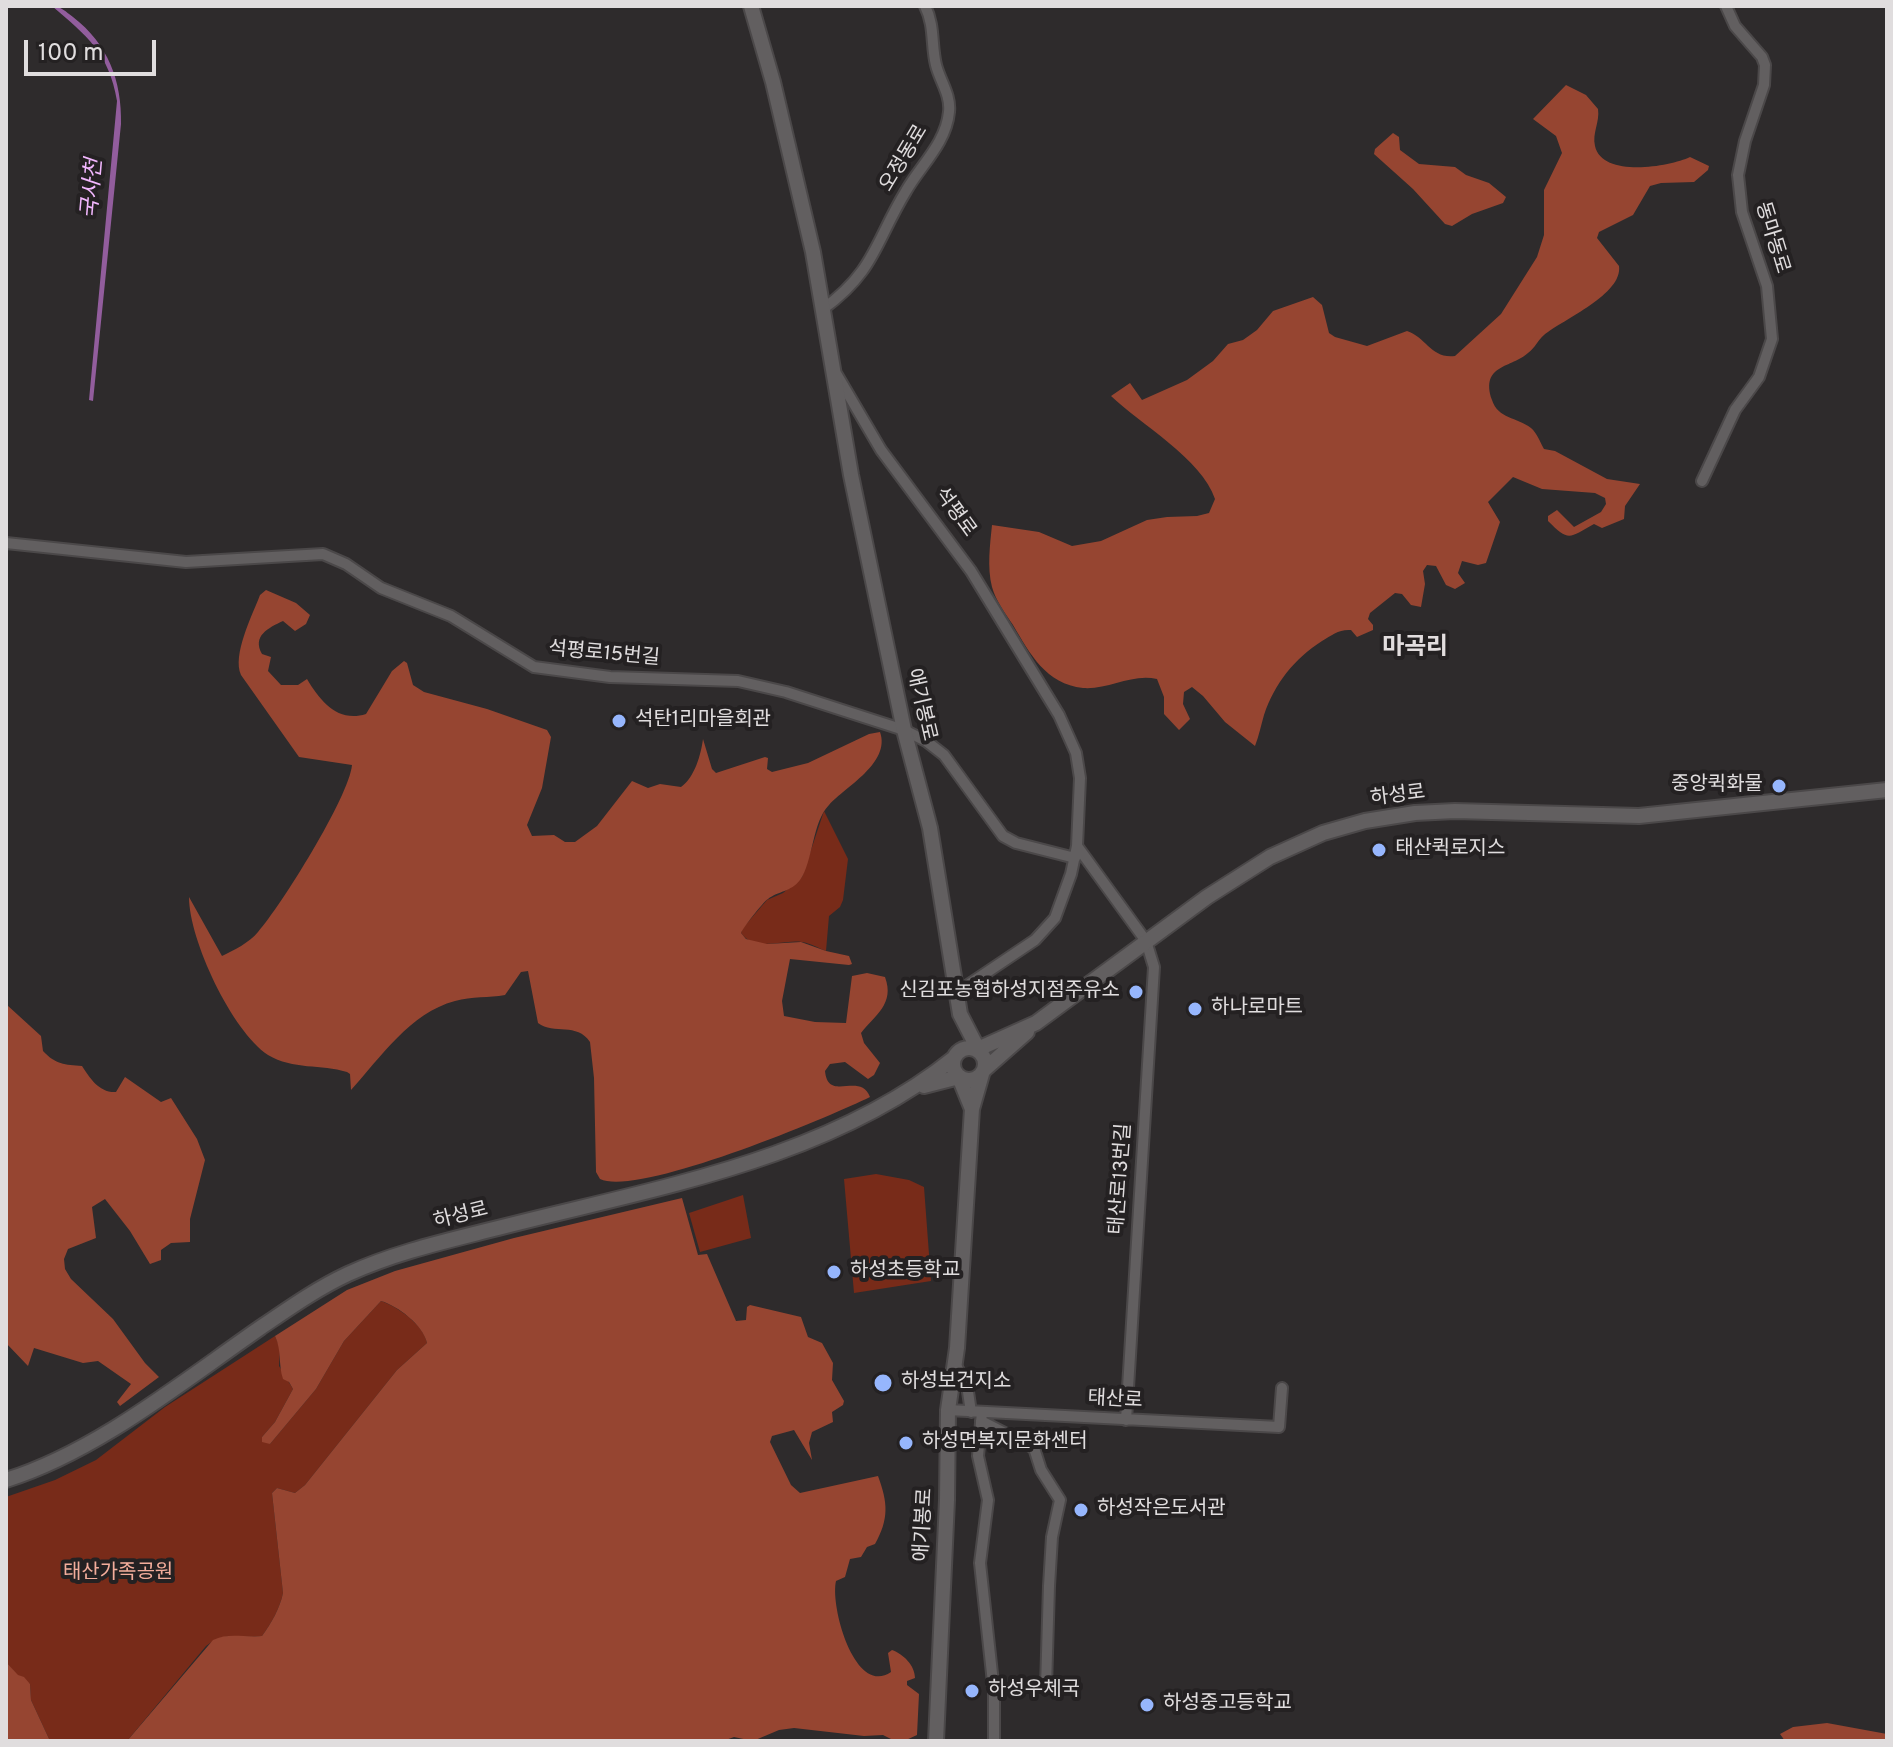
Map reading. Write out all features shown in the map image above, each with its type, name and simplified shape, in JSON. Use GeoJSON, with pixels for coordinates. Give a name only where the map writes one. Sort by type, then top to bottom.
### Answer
{"type":"FeatureCollection","features":[{"type":"Feature","properties":{"kind":"street","name":"석평로"},"geometry":{"type":"LineString","coordinates":[[751,6],[813,252],[833,366],[881,450],[971,571],[1069,735],[1076,753],[1080,778],[1077,846],[1061,904],[1046,929],[1035,940],[956,993]]}},
{"type":"Feature","properties":{"kind":"street","name":"오정동로"},"geometry":{"type":"LineString","coordinates":[[823,309],[845,293],[871,260],[905,192],[935,149],[946,123],[949,97],[936,64],[933,24],[925,6]]}},
{"type":"Feature","properties":{"kind":"street","name":"동마동로"},"geometry":{"type":"LineString","coordinates":[[1702,481],[1735,410],[1759,377],[1772,339],[1767,286],[1742,212],[1738,175],[1745,141],[1764,85],[1765,65],[1762,57],[1735,26],[1726,6]]}},
{"type":"Feature","properties":{"kind":"street","name":"애기봉로"},"geometry":{"type":"LineString","coordinates":[[833,366],[848,462],[904,730],[930,828],[960,1014],[978,1049]]}},
{"type":"Feature","properties":{"kind":"street","name":"석평로15번길"},"geometry":{"type":"LineString","coordinates":[[6,543],[186,562],[323,554],[346,564],[381,588],[451,616],[534,667],[610,677],[738,681],[786,692],[904,730],[944,755],[1003,836],[1016,843],[1075,858]]}},
{"type":"Feature","properties":{"kind":"street","name":"하성로"},"geometry":{"type":"LineString","coordinates":[[978,1049],[1036,1023],[1207,897],[1289,847],[1323,833],[1390,816],[1455,811],[1639,816],[1887,790]]}},
{"type":"Feature","properties":{"kind":"street"},"geometry":{"type":"LineString","coordinates":[[1077,846],[1146,941]]}},
{"type":"Feature","properties":{"kind":"street","name":"태산로13번길"},"geometry":{"type":"LineString","coordinates":[[1126,1420],[1154,967],[1146,941]]}},
{"type":"Feature","properties":{"kind":"street"},"geometry":{"type":"LineString","coordinates":[[960,1014],[953,1068],[972,1109]]}},
{"type":"Feature","properties":{"kind":"street"},"geometry":{"type":"LineString","coordinates":[[913,1089],[959,1077],[973,1080],[1036,1023]]}},
{"type":"Feature","properties":{"kind":"street"},"geometry":{"type":"LineString","coordinates":[[955,1055],[966,1047],[978,1049],[985,1058],[983,1072]]}},
{"type":"Feature","properties":{"kind":"street","name":"하성로"},"geometry":{"type":"LineString","coordinates":[[6,1480],[54,1461],[104,1434],[304,1299],[345,1275],[377,1261],[763,1158],[838,1127],[913,1089],[955,1055]]}},
{"type":"Feature","properties":{"kind":"street","name":"애기봉로"},"geometry":{"type":"LineString","coordinates":[[936,1741],[948,1410],[955,1364],[972,1109],[983,1072]]}},
{"type":"Feature","properties":{"kind":"street"},"geometry":{"type":"LineString","coordinates":[[955,1364],[978,1415],[978,1456],[988,1500],[980,1563],[994,1692],[994,1741]]}},
{"type":"Feature","properties":{"kind":"street","name":"태산로"},"geometry":{"type":"LineString","coordinates":[[948,1410],[978,1415],[1279,1427],[1282,1388]]}},
{"type":"Feature","properties":{"kind":"street","name":"태산로"},"geometry":{"type":"LineString","coordinates":[[978,1415],[1034,1448],[1041,1470],[1060,1500],[1052,1537],[1046,1687]]}},
{"type":"Feature","properties":{"kind":"green space"},"geometry":{"type":"Polygon","coordinates":[[[824,811],[848,859],[843,900],[829,916],[826,951],[802,942],[762,944],[747,939],[741,933],[742,929],[767,900],[783,893],[802,877],[824,811]]]}},
{"type":"Feature","properties":{"kind":"green space"},"geometry":{"type":"Polygon","coordinates":[[[876,1174],[909,1180],[924,1187],[931,1281],[854,1293],[844,1179],[876,1174]]]}},
{"type":"Feature","properties":{"kind":"green space"},"geometry":{"type":"Polygon","coordinates":[[[743,1195],[751,1238],[700,1252],[689,1213],[743,1195]]]}},
{"type":"Feature","properties":{"kind":"green space","name":"태산가족공원"},"geometry":{"type":"Polygon","coordinates":[[[381,1301],[409,1318],[421,1330],[427,1343],[397,1370],[305,1485],[295,1493],[277,1488],[272,1493],[283,1593],[275,1616],[262,1636],[227,1637],[206,1646],[127,1741],[50,1741],[31,1700],[30,1684],[6,1662],[6,1497],[55,1480],[96,1460],[165,1407],[275,1336],[280,1348],[279,1366],[293,1389],[275,1422],[262,1437],[270,1444],[316,1389],[344,1341],[381,1301]]]}},
{"type":"Feature","properties":{"kind":"shaded area"},"geometry":{"type":"Polygon","coordinates":[[[52,6],[63,10],[85,28],[104,51],[115,78],[121,108],[93,401],[89,400],[117,101],[108,70],[95,47],[52,6]]]}},
{"type":"Feature","properties":{"kind":"shaded area"},"geometry":{"type":"Polygon","coordinates":[[[1566,85],[1586,95],[1598,109],[1595,146],[1600,156],[1610,163],[1653,166],[1690,157],[1709,166],[1694,182],[1650,186],[1633,215],[1599,232],[1597,238],[1619,266],[1612,286],[1590,305],[1544,335],[1528,353],[1494,373],[1490,380],[1489,388],[1495,406],[1503,414],[1531,428],[1544,449],[1555,451],[1607,479],[1640,484],[1625,506],[1624,519],[1602,528],[1594,524],[1574,535],[1565,535],[1548,521],[1548,516],[1557,510],[1574,527],[1601,512],[1606,504],[1605,498],[1595,493],[1542,489],[1513,477],[1488,502],[1500,522],[1486,563],[1478,565],[1462,561],[1458,573],[1465,583],[1455,589],[1446,585],[1436,566],[1427,565],[1423,571],[1425,584],[1421,607],[1411,605],[1402,594],[1395,593],[1370,613],[1368,619],[1373,630],[1357,637],[1351,630],[1339,631],[1312,648],[1294,664],[1274,692],[1255,746],[1225,722],[1192,687],[1184,692],[1183,704],[1190,719],[1179,730],[1164,714],[1164,697],[1157,679],[1138,678],[1102,687],[1083,688],[1059,681],[1040,666],[994,592],[989,564],[992,525],[1039,532],[1072,546],[1101,541],[1147,520],[1209,513],[1215,499],[1197,470],[1111,396],[1130,383],[1142,400],[1187,380],[1213,361],[1228,344],[1243,340],[1257,330],[1273,311],[1313,297],[1322,305],[1329,333],[1335,337],[1367,346],[1407,331],[1434,351],[1455,356],[1501,314],[1537,257],[1544,235],[1544,190],[1562,153],[1556,136],[1533,119],[1566,85]]]}},
{"type":"Feature","properties":{"kind":"shaded area"},"geometry":{"type":"Polygon","coordinates":[[[1393,133],[1399,137],[1400,150],[1419,164],[1455,167],[1466,175],[1489,183],[1506,197],[1503,203],[1472,214],[1452,226],[1445,224],[1413,189],[1374,154],[1375,149],[1393,133]]]}},
{"type":"Feature","properties":{"kind":"shaded area"},"geometry":{"type":"Polygon","coordinates":[[[266,590],[296,603],[310,615],[306,624],[295,631],[283,621],[260,637],[262,654],[271,657],[268,671],[281,685],[298,685],[307,679],[331,708],[338,713],[356,716],[366,714],[392,671],[404,661],[413,685],[424,692],[547,730],[551,737],[542,788],[527,825],[532,836],[554,835],[565,842],[575,842],[597,826],[632,781],[648,788],[660,784],[681,787],[694,771],[703,739],[716,773],[765,757],[768,758],[767,769],[772,772],[808,763],[869,734],[880,732],[882,743],[873,764],[823,812],[800,880],[793,887],[765,901],[741,933],[746,939],[767,944],[801,942],[849,956],[852,964],[849,965],[790,959],[782,1001],[784,1016],[815,1022],[846,1023],[852,976],[867,973],[885,977],[885,1002],[861,1033],[864,1043],[880,1063],[874,1075],[868,1079],[845,1062],[830,1064],[825,1071],[832,1085],[859,1086],[870,1097],[734,1153],[653,1177],[621,1182],[600,1179],[596,1172],[590,1042],[579,1032],[538,1023],[528,971],[521,972],[505,995],[455,1001],[424,1015],[397,1038],[351,1090],[350,1074],[347,1072],[287,1063],[268,1055],[240,1026],[215,983],[196,936],[189,897],[222,956],[250,940],[269,919],[312,851],[339,801],[352,765],[299,757],[241,675],[239,657],[244,635],[260,595],[266,590]]]}},
{"type":"Feature","properties":{"kind":"shaded area"},"geometry":{"type":"Polygon","coordinates":[[[7,1005],[41,1036],[43,1051],[47,1055],[61,1063],[82,1066],[100,1087],[116,1092],[125,1077],[161,1102],[171,1098],[197,1139],[205,1160],[190,1219],[190,1242],[171,1243],[161,1250],[161,1260],[150,1264],[105,1199],[92,1207],[96,1238],[68,1249],[64,1259],[71,1279],[113,1319],[159,1377],[120,1406],[117,1402],[131,1384],[98,1361],[83,1363],[34,1348],[28,1366],[6,1343],[7,1005]]]}},
{"type":"Feature","properties":{"kind":"shaded area"},"geometry":{"type":"Polygon","coordinates":[[[682,1198],[698,1255],[707,1254],[736,1321],[746,1320],[750,1305],[801,1317],[808,1337],[822,1343],[833,1363],[832,1380],[844,1401],[832,1412],[833,1422],[812,1432],[809,1443],[812,1460],[794,1430],[772,1436],[770,1442],[791,1485],[800,1493],[878,1476],[885,1503],[883,1527],[875,1544],[867,1547],[861,1557],[850,1559],[845,1577],[836,1581],[837,1610],[848,1646],[866,1672],[878,1676],[891,1672],[888,1653],[892,1650],[911,1664],[915,1678],[907,1681],[907,1685],[919,1694],[917,1735],[895,1741],[883,1735],[864,1736],[794,1728],[779,1730],[753,1741],[734,1737],[723,1741],[127,1741],[213,1640],[231,1636],[262,1636],[275,1616],[283,1593],[272,1493],[277,1488],[295,1493],[305,1485],[397,1370],[427,1343],[421,1330],[409,1317],[381,1301],[344,1341],[316,1389],[270,1444],[262,1442],[262,1437],[275,1422],[293,1389],[283,1379],[275,1336],[347,1290],[395,1271],[514,1238],[682,1198]]]}},
{"type":"Feature","properties":{"kind":"shaded area"},"geometry":{"type":"Polygon","coordinates":[[[6,1662],[30,1684],[31,1700],[50,1741],[6,1741],[6,1662]]]}},
{"type":"Feature","properties":{"kind":"shaded area"},"geometry":{"type":"Polygon","coordinates":[[[1827,1723],[1887,1734],[1887,1741],[1785,1741],[1780,1734],[1793,1727],[1827,1723]]]}},
{"type":"Feature","properties":{"kind":"place","name":"석탄1리마을회관"},"geometry":{"type":"Point","coordinates":[619,721]}},
{"type":"Feature","properties":{"kind":"place","name":"중앙퀵화물"},"geometry":{"type":"Point","coordinates":[1779,786]}},
{"type":"Feature","properties":{"kind":"place","name":"태산퀵로지스"},"geometry":{"type":"Point","coordinates":[1379,850]}},
{"type":"Feature","properties":{"kind":"place","name":"신김포농협하성지점주유소"},"geometry":{"type":"Point","coordinates":[1136,992]}},
{"type":"Feature","properties":{"kind":"place","name":"하나로마트"},"geometry":{"type":"Point","coordinates":[1195,1009]}},
{"type":"Feature","properties":{"kind":"place","name":"하성초등학교"},"geometry":{"type":"Point","coordinates":[834,1272]}},
{"type":"Feature","properties":{"kind":"place","name":"하성보건지소"},"geometry":{"type":"Point","coordinates":[883,1383]}},
{"type":"Feature","properties":{"kind":"place","name":"하성면복지문화센터"},"geometry":{"type":"Point","coordinates":[906,1443]}},
{"type":"Feature","properties":{"kind":"place","name":"하성작은도서관"},"geometry":{"type":"Point","coordinates":[1081,1510]}},
{"type":"Feature","properties":{"kind":"place","name":"하성우체국"},"geometry":{"type":"Point","coordinates":[972,1691]}},
{"type":"Feature","properties":{"kind":"place","name":"하성중고등학교"},"geometry":{"type":"Point","coordinates":[1147,1705]}},
{"type":"Feature","properties":{"kind":"district","name":"마곡리"},"geometry":{"type":"Point","coordinates":[1415,649]}},
{"type":"Feature","properties":{"kind":"water label","name":"국사천"},"geometry":{"type":"Point","coordinates":[94,189]}}]}
